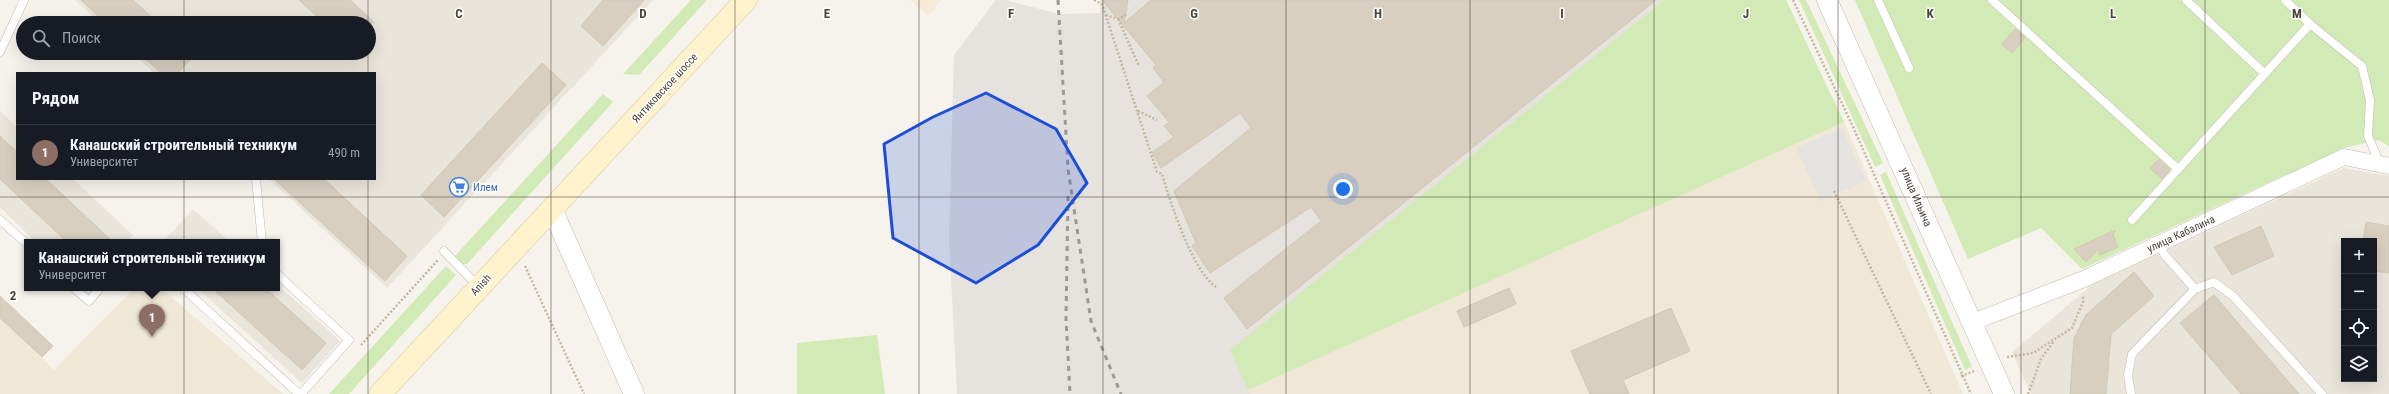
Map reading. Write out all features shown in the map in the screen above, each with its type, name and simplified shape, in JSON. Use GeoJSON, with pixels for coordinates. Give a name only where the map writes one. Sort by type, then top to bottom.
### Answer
{"type":"FeatureCollection","features":[{"type":"Feature","properties":{"kind":"main road","name":"Янтиковское шоссе"},"geometry":{"type":"LineString","coordinates":[[583,176],[746,0]]}},
{"type":"Feature","properties":{"kind":"main road","name":"Anish"},"geometry":{"type":"LineString","coordinates":[[380,394],[583,176]]}},
{"type":"Feature","properties":{"kind":"street","name":"улица Ильича"},"geometry":{"type":"LineString","coordinates":[[1827,0],[1973,322],[2004,394]]}},
{"type":"Feature","properties":{"kind":"street","name":"улица Кабалина"},"geometry":{"type":"LineString","coordinates":[[1973,322],[2084,279],[2160,245],[2344,157],[2384,165]]}},
{"type":"Feature","properties":{"kind":"street"},"geometry":{"type":"LineString","coordinates":[[552,209],[634,394]]}},
{"type":"Feature","properties":{"kind":"lane"},"geometry":{"type":"LineString","coordinates":[[17,16],[24,0]]}},
{"type":"Feature","properties":{"kind":"lane"},"geometry":{"type":"LineString","coordinates":[[1878,0],[1909,68]]}},
{"type":"Feature","properties":{"kind":"lane"},"geometry":{"type":"LineString","coordinates":[[1992,0],[2178,169]]}},
{"type":"Feature","properties":{"kind":"lane"},"geometry":{"type":"LineString","coordinates":[[2186,0],[2265,74]]}},
{"type":"Feature","properties":{"kind":"lane"},"geometry":{"type":"LineString","coordinates":[[2285,0],[2310,24],[2362,66],[2370,100],[2368,136],[2384,165]]}},
{"type":"Feature","properties":{"kind":"lane"},"geometry":{"type":"LineString","coordinates":[[0,52],[16,17]]}},
{"type":"Feature","properties":{"kind":"lane"},"geometry":{"type":"LineString","coordinates":[[2132,220],[2310,24]]}},
{"type":"Feature","properties":{"kind":"lane"},"geometry":{"type":"LineString","coordinates":[[256,180],[262,239]]}},
{"type":"Feature","properties":{"kind":"lane"},"geometry":{"type":"LineString","coordinates":[[0,220],[24,241]]}},
{"type":"Feature","properties":{"kind":"lane"},"geometry":{"type":"LineString","coordinates":[[2160,245],[2164,254],[2195,289]]}},
{"type":"Feature","properties":{"kind":"lane"},"geometry":{"type":"LineString","coordinates":[[444,251],[479,287]]}},
{"type":"Feature","properties":{"kind":"lane"},"geometry":{"type":"LineString","coordinates":[[186,291],[300,394],[349,340],[280,277]]}},
{"type":"Feature","properties":{"kind":"lane"},"geometry":{"type":"LineString","coordinates":[[2131,394],[2128,375],[2132,354],[2195,289],[2214,282],[2234,297],[2322,394]]}},
{"type":"Feature","properties":{"kind":"lane"},"geometry":{"type":"LineString","coordinates":[[77,291],[89,301],[97,291]]}},
{"type":"Feature","properties":{"kind":"path"},"geometry":{"type":"LineString","coordinates":[[1094,0],[1102,4],[1157,172],[1162,174],[1195,261],[1208,281],[1216,287]]}},
{"type":"Feature","properties":{"kind":"path"},"geometry":{"type":"LineString","coordinates":[[1793,0],[1854,128],[1971,394]]}},
{"type":"Feature","properties":{"kind":"path"},"geometry":{"type":"LineString","coordinates":[[1118,19],[1127,14]]}},
{"type":"Feature","properties":{"kind":"path"},"geometry":{"type":"LineString","coordinates":[[1106,15],[1118,19],[1139,66]]}},
{"type":"Feature","properties":{"kind":"path"},"geometry":{"type":"LineString","coordinates":[[1137,111],[1157,120]]}},
{"type":"Feature","properties":{"kind":"path"},"geometry":{"type":"LineString","coordinates":[[1834,190],[1931,394]]}},
{"type":"Feature","properties":{"kind":"path"},"geometry":{"type":"LineString","coordinates":[[517,247],[584,394]]}},
{"type":"Feature","properties":{"kind":"path"},"geometry":{"type":"LineString","coordinates":[[357,350],[433,267],[444,251]]}},
{"type":"Feature","properties":{"kind":"path"},"geometry":{"type":"LineString","coordinates":[[2002,357],[2033,353],[2072,328],[2083,302],[2084,279]]}},
{"type":"Feature","properties":{"kind":"path"},"geometry":{"type":"LineString","coordinates":[[2028,394],[2041,359],[2056,339]]}},
{"type":"Feature","properties":{"kind":"highlighted area"},"geometry":{"type":"Polygon","coordinates":[[[986,93],[1056,129],[1087,183],[1038,245],[976,283],[893,238],[884,144],[933,117],[986,93]]]}},
{"type":"Feature","properties":{"kind":"shaded area"},"geometry":{"type":"Polygon","coordinates":[[[75,0],[653,0],[387,288],[270,180],[376,180],[376,72],[153,72],[140,60],[376,60],[376,16],[92,16],[75,0]]]}},
{"type":"Feature","properties":{"kind":"shaded area"},"geometry":{"type":"Polygon","coordinates":[[[910,0],[942,0],[928,16],[910,0]]]}},
{"type":"Feature","properties":{"kind":"shaded area"},"geometry":{"type":"Polygon","coordinates":[[[996,0],[1005,0],[1059,14],[1100,13],[1100,0],[1664,0],[1231,350],[1251,394],[957,394],[949,238],[954,55],[996,0]]]}},
{"type":"Feature","properties":{"kind":"shaded area"},"geometry":{"type":"Polygon","coordinates":[[[0,111],[16,126],[16,180],[74,180],[133,235],[129,239],[33,239],[0,207],[0,111]]]}},
{"type":"Feature","properties":{"kind":"shaded area"},"geometry":{"type":"Polygon","coordinates":[[[1844,122],[1963,394],[1251,394],[1248,390],[1844,122]]]}},
{"type":"Feature","properties":{"kind":"shaded area"},"geometry":{"type":"Polygon","coordinates":[[[1842,128],[1866,181],[1821,201],[1796,148],[1842,128]]]}},
{"type":"Feature","properties":{"kind":"shaded area"},"geometry":{"type":"Polygon","coordinates":[[[2344,168],[2389,176],[2389,394],[2031,394],[2012,352],[2093,284],[2344,168]]]}},
{"type":"Feature","properties":{"kind":"shaded area"},"geometry":{"type":"Polygon","coordinates":[[[193,209],[227,239],[166,239],[193,209]]]}},
{"type":"Feature","properties":{"kind":"shaded area"},"geometry":{"type":"Polygon","coordinates":[[[280,287],[340,341],[302,383],[200,291],[280,291],[280,287]]]}},
{"type":"Feature","properties":{"kind":"shaded area"},"geometry":{"type":"Polygon","coordinates":[[[131,291],[164,291],[283,394],[0,394],[0,318],[54,370],[131,291]]]}},
{"type":"Feature","properties":{"kind":"green space"},"geometry":{"type":"Polygon","coordinates":[[[691,0],[707,0],[639,75],[623,74],[691,0]]]}},
{"type":"Feature","properties":{"kind":"green space"},"geometry":{"type":"Polygon","coordinates":[[[1664,0],[1786,0],[1844,122],[1248,390],[1230,350],[1664,0]]]}},
{"type":"Feature","properties":{"kind":"green space"},"geometry":{"type":"Polygon","coordinates":[[[1799,0],[1806,0],[1883,163],[1875,167],[1799,0]]]}},
{"type":"Feature","properties":{"kind":"green space"},"geometry":{"type":"Polygon","coordinates":[[[1855,0],[2389,0],[2389,146],[2379,140],[2343,148],[2082,269],[2041,228],[1968,259],[1855,0]]]}},
{"type":"Feature","properties":{"kind":"green space"},"geometry":{"type":"Polygon","coordinates":[[[603,94],[613,102],[467,264],[462,264],[454,257],[603,94]]]}},
{"type":"Feature","properties":{"kind":"green space"},"geometry":{"type":"Polygon","coordinates":[[[1886,172],[1972,367],[1965,370],[1880,175],[1886,172]]]}},
{"type":"Feature","properties":{"kind":"green space"},"geometry":{"type":"Polygon","coordinates":[[[446,266],[456,275],[349,394],[329,394],[446,266]]]}},
{"type":"Feature","properties":{"kind":"green space"},"geometry":{"type":"Polygon","coordinates":[[[877,335],[885,394],[797,394],[797,343],[877,335]]]}},
{"type":"Feature","properties":{"kind":"building"},"geometry":{"type":"Polygon","coordinates":[[[81,0],[133,0],[150,16],[98,16],[81,0]]]}},
{"type":"Feature","properties":{"kind":"building"},"geometry":{"type":"Polygon","coordinates":[[[299,0],[350,0],[367,16],[316,16],[299,0]]]}},
{"type":"Feature","properties":{"kind":"building"},"geometry":{"type":"Polygon","coordinates":[[[603,0],[644,0],[603,46],[581,26],[603,0]]]}},
{"type":"Feature","properties":{"kind":"building"},"geometry":{"type":"Polygon","coordinates":[[[1102,0],[1128,0],[1124,23],[1151,0],[1656,0],[1247,329],[1224,298],[1321,221],[1311,207],[1210,273],[1192,246],[1196,243],[1174,191],[1251,128],[1240,113],[1161,168],[1152,152],[1174,137],[1164,126],[1169,122],[1147,96],[1164,82],[1153,68],[1156,65],[1102,0]]]}},
{"type":"Feature","properties":{"kind":"building"},"geometry":{"type":"Polygon","coordinates":[[[2015,29],[2025,38],[2012,53],[2002,44],[2015,29]]]}},
{"type":"Feature","properties":{"kind":"building"},"geometry":{"type":"Polygon","coordinates":[[[147,60],[190,60],[179,72],[160,72],[147,60]]]}},
{"type":"Feature","properties":{"kind":"building"},"geometry":{"type":"Polygon","coordinates":[[[542,63],[566,85],[444,217],[421,195],[542,63]]]}},
{"type":"Feature","properties":{"kind":"building"},"geometry":{"type":"Polygon","coordinates":[[[0,136],[16,151],[16,180],[47,180],[110,239],[64,239],[0,179],[0,136]]]}},
{"type":"Feature","properties":{"kind":"building"},"geometry":{"type":"Polygon","coordinates":[[[2159,159],[2170,170],[2162,179],[2150,168],[2159,159]]]}},
{"type":"Feature","properties":{"kind":"building"},"geometry":{"type":"Polygon","coordinates":[[[275,180],[325,180],[407,256],[385,281],[275,180]]]}},
{"type":"Feature","properties":{"kind":"building"},"geometry":{"type":"Polygon","coordinates":[[[2366,222],[2389,226],[2389,273],[2377,271],[2377,238],[2363,238],[2366,222]]]}},
{"type":"Feature","properties":{"kind":"building"},"geometry":{"type":"Polygon","coordinates":[[[2261,226],[2274,256],[2232,275],[2214,247],[2261,226]]]}},
{"type":"Feature","properties":{"kind":"building"},"geometry":{"type":"Polygon","coordinates":[[[2115,230],[2113,235],[2118,247],[2100,255],[2098,250],[2086,262],[2074,249],[2115,230]]]}},
{"type":"Feature","properties":{"kind":"building"},"geometry":{"type":"Polygon","coordinates":[[[2134,272],[2154,296],[2111,334],[2106,394],[2070,394],[2074,338],[2086,315],[2134,272]]]}},
{"type":"Feature","properties":{"kind":"building"},"geometry":{"type":"Polygon","coordinates":[[[1509,288],[1516,304],[1464,327],[1457,311],[1509,288]]]}},
{"type":"Feature","properties":{"kind":"building"},"geometry":{"type":"Polygon","coordinates":[[[215,291],[268,291],[326,343],[302,370],[215,291]]]}},
{"type":"Feature","properties":{"kind":"building"},"geometry":{"type":"Polygon","coordinates":[[[2214,295],[2299,394],[2241,394],[2180,323],[2214,295]]]}},
{"type":"Feature","properties":{"kind":"building"},"geometry":{"type":"Polygon","coordinates":[[[0,296],[53,346],[42,357],[0,318],[0,296]]]}},
{"type":"Feature","properties":{"kind":"building"},"geometry":{"type":"Polygon","coordinates":[[[1671,308],[1690,351],[1623,380],[1629,394],[1590,394],[1571,351],[1671,308]]]}},
{"type":"Feature","properties":{"kind":"railway"},"geometry":{"type":"LineString","coordinates":[[1058,0],[1068,169],[1091,321],[1121,394]]}},
{"type":"Feature","properties":{"kind":"railway"},"geometry":{"type":"LineString","coordinates":[[1068,196],[1066,319],[1070,394]]}},
{"type":"Feature","properties":{"kind":"place","name":"Илем"},"geometry":{"type":"Point","coordinates":[459,187]}},
{"type":"Feature","properties":{"kind":"place","name":"Канашский строительный техникум"},"geometry":{"type":"Point","coordinates":[152,337]}}]}
